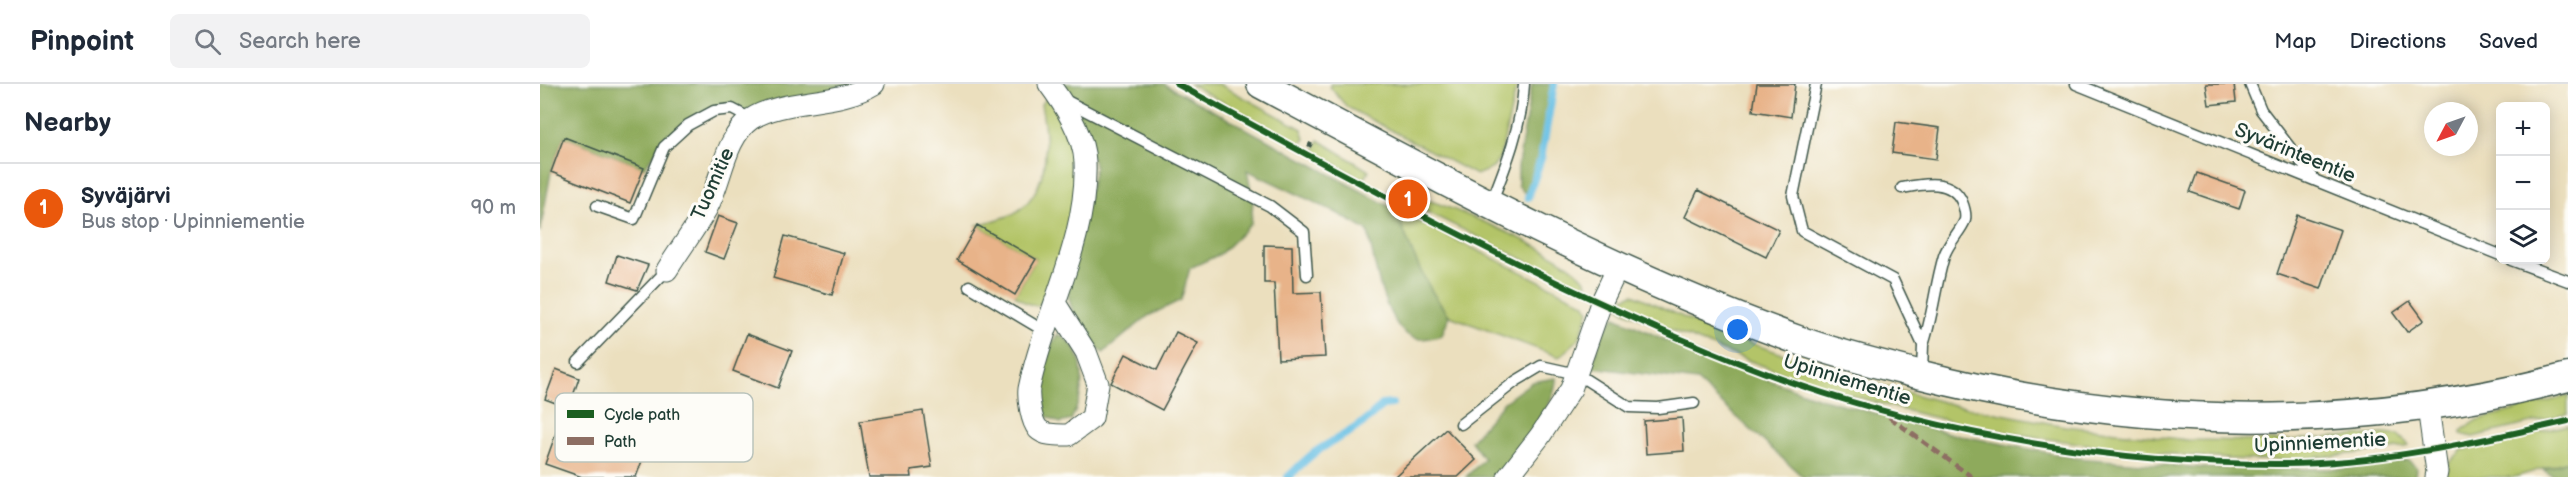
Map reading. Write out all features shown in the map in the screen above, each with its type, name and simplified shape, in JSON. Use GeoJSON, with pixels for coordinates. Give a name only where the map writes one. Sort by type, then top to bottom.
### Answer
{"type":"FeatureCollection","features":[{"type":"Feature","properties":{"kind":"main road","name":"Upinniementie"},"geometry":{"type":"LineString","coordinates":[[1261,84],[1491,204],[1618,267],[1801,341],[1972,388],[2093,410],[2183,417],[2264,419],[2337,417],[2428,407],[2568,377]]}},
{"type":"Feature","properties":{"kind":"street"},"geometry":{"type":"LineString","coordinates":[[751,119],[776,110],[845,96],[874,84]]}},
{"type":"Feature","properties":{"kind":"street"},"geometry":{"type":"LineString","coordinates":[[1054,90],[1078,136],[1086,160],[1084,189],[1077,230],[1046,332],[1029,392],[1038,429],[1048,434],[1069,435],[1092,418],[1098,384],[1086,351],[1055,303]]}},
{"type":"Feature","properties":{"kind":"street","name":"Tuomitie"},"geometry":{"type":"LineString","coordinates":[[667,270],[706,209],[734,137],[751,119]]}},
{"type":"Feature","properties":{"kind":"street"},"geometry":{"type":"LineString","coordinates":[[1508,477],[1540,436],[1571,389],[1601,303],[1618,267]]}},
{"type":"Feature","properties":{"kind":"street"},"geometry":{"type":"LineString","coordinates":[[2428,407],[2436,477]]}},
{"type":"Feature","properties":{"kind":"lane"},"geometry":{"type":"LineString","coordinates":[[1491,204],[1508,159],[1523,98],[1524,84]]}},
{"type":"Feature","properties":{"kind":"lane"},"geometry":{"type":"LineString","coordinates":[[1816,84],[1793,196],[1802,231],[1893,280],[1923,345]]}},
{"type":"Feature","properties":{"kind":"lane","name":"Syvärinteentie"},"geometry":{"type":"LineString","coordinates":[[2076,84],[2496,253]]}},
{"type":"Feature","properties":{"kind":"lane"},"geometry":{"type":"LineString","coordinates":[[2104,84],[2113,99]]}},
{"type":"Feature","properties":{"kind":"lane"},"geometry":{"type":"LineString","coordinates":[[2250,84],[2261,110],[2315,181]]}},
{"type":"Feature","properties":{"kind":"lane"},"geometry":{"type":"LineString","coordinates":[[1054,90],[1270,206],[1304,232],[1307,276]]}},
{"type":"Feature","properties":{"kind":"lane"},"geometry":{"type":"LineString","coordinates":[[597,206],[634,219],[664,147],[688,124],[714,111],[732,109],[751,119]]}},
{"type":"Feature","properties":{"kind":"lane"},"geometry":{"type":"LineString","coordinates":[[1902,188],[1929,184],[1946,186],[1959,196],[1964,207],[1965,221],[1945,253],[1933,316],[1923,345],[1921,375]]}},
{"type":"Feature","properties":{"kind":"lane"},"geometry":{"type":"LineString","coordinates":[[2522,264],[2568,281]]}},
{"type":"Feature","properties":{"kind":"lane"},"geometry":{"type":"LineString","coordinates":[[578,362],[667,270]]}},
{"type":"Feature","properties":{"kind":"lane"},"geometry":{"type":"LineString","coordinates":[[969,286],[1046,332]]}},
{"type":"Feature","properties":{"kind":"lane"},"geometry":{"type":"LineString","coordinates":[[1461,424],[1516,381],[1540,366],[1577,374],[1629,407],[1658,408],[1694,403]]}},
{"type":"Feature","properties":{"kind":"path"},"geometry":{"type":"LineString","coordinates":[[1295,149],[1315,160]]}},
{"type":"Feature","properties":{"kind":"green space"},"geometry":{"type":"Polygon","coordinates":[[[540,84],[867,84],[751,116],[733,106],[717,112],[692,122],[673,134],[644,168],[564,137],[551,172],[540,232],[540,84]]]}},
{"type":"Feature","properties":{"kind":"green space"},"geometry":{"type":"Polygon","coordinates":[[[1057,84],[1164,84],[1396,210],[1424,278],[1449,316],[1442,335],[1417,339],[1404,332],[1395,321],[1382,292],[1368,231],[1337,213],[1247,170],[1253,200],[1251,224],[1220,254],[1190,268],[1181,300],[1148,316],[1103,353],[1080,324],[1069,299],[1068,290],[1095,167],[1071,104],[1057,84]]]}},
{"type":"Feature","properties":{"kind":"green space"},"geometry":{"type":"Polygon","coordinates":[[[1190,84],[1219,84],[1302,129],[1305,139],[1300,145],[1190,84]]]}},
{"type":"Feature","properties":{"kind":"green space"},"geometry":{"type":"Polygon","coordinates":[[[1330,84],[1517,84],[1500,157],[1493,168],[1476,175],[1347,107],[1330,84]]]}},
{"type":"Feature","properties":{"kind":"green space"},"geometry":{"type":"Polygon","coordinates":[[[1532,84],[1554,84],[1541,158],[1528,197],[1518,185],[1518,165],[1532,84]]]}},
{"type":"Feature","properties":{"kind":"green space"},"geometry":{"type":"Polygon","coordinates":[[[1046,99],[1054,106],[1075,157],[1075,196],[1065,250],[1044,302],[1037,306],[1026,303],[1015,295],[1036,259],[977,225],[1013,214],[1035,193],[1041,179],[1046,149],[1041,104],[1046,99]]]}},
{"type":"Feature","properties":{"kind":"green space"},"geometry":{"type":"Polygon","coordinates":[[[1319,140],[1369,171],[1364,180],[1319,155],[1315,149],[1319,140]]]}},
{"type":"Feature","properties":{"kind":"green space"},"geometry":{"type":"Polygon","coordinates":[[[1418,197],[1456,210],[1538,247],[1579,273],[1587,284],[1581,288],[1413,205],[1418,197]]]}},
{"type":"Feature","properties":{"kind":"green space"},"geometry":{"type":"Polygon","coordinates":[[[1396,210],[1584,303],[1589,311],[1579,339],[1559,357],[1450,316],[1431,293],[1414,259],[1396,210]]]}},
{"type":"Feature","properties":{"kind":"green space"},"geometry":{"type":"Polygon","coordinates":[[[1633,294],[1711,330],[1861,380],[1954,405],[2065,426],[2187,440],[2275,441],[2383,434],[2398,435],[2409,445],[2325,457],[2241,460],[2100,446],[2027,436],[1954,422],[1918,414],[1819,385],[1734,355],[1623,310],[1619,306],[1621,299],[1633,294]]]}},
{"type":"Feature","properties":{"kind":"green space"},"geometry":{"type":"Polygon","coordinates":[[[1615,317],[1701,356],[1819,398],[1952,434],[2076,458],[2206,468],[2340,469],[2408,460],[2416,467],[2415,477],[1803,477],[1697,381],[1591,367],[1603,331],[1615,317]]]}},
{"type":"Feature","properties":{"kind":"green space"},"geometry":{"type":"Polygon","coordinates":[[[1058,334],[1076,350],[1082,373],[1076,409],[1071,420],[1060,423],[1046,416],[1043,396],[1045,362],[1058,334]]]}},
{"type":"Feature","properties":{"kind":"green space"},"geometry":{"type":"Polygon","coordinates":[[[1556,378],[1550,402],[1542,416],[1496,477],[1466,477],[1484,459],[1471,441],[1503,403],[1532,382],[1556,378]]]}},
{"type":"Feature","properties":{"kind":"green space"},"geometry":{"type":"Polygon","coordinates":[[[2568,396],[2568,414],[2473,437],[2461,434],[2461,431],[2477,420],[2568,396]]]}},
{"type":"Feature","properties":{"kind":"green space"},"geometry":{"type":"Polygon","coordinates":[[[2568,425],[2568,461],[2515,477],[2447,477],[2448,464],[2462,450],[2568,425]]]}},
{"type":"Feature","properties":{"kind":"green space"},"geometry":{"type":"Polygon","coordinates":[[[2568,461],[2568,477],[2555,477],[2543,470],[2568,461]]]}},
{"type":"Feature","properties":{"kind":"building"},"geometry":{"type":"Polygon","coordinates":[[[1757,84],[1795,84],[1791,117],[1753,111],[1757,84]]]}},
{"type":"Feature","properties":{"kind":"building"},"geometry":{"type":"Polygon","coordinates":[[[2206,84],[2234,84],[2236,102],[2209,105],[2206,84]]]}},
{"type":"Feature","properties":{"kind":"building"},"geometry":{"type":"Polygon","coordinates":[[[1896,122],[1940,128],[1936,159],[1892,153],[1896,122]]]}},
{"type":"Feature","properties":{"kind":"building"},"geometry":{"type":"Polygon","coordinates":[[[564,137],[644,168],[630,203],[551,172],[564,137]]]}},
{"type":"Feature","properties":{"kind":"building"},"geometry":{"type":"Polygon","coordinates":[[[2197,173],[2245,190],[2239,209],[2190,192],[2197,173]]]}},
{"type":"Feature","properties":{"kind":"building"},"geometry":{"type":"Polygon","coordinates":[[[1698,190],[1779,230],[1766,257],[1685,217],[1698,190]]]}},
{"type":"Feature","properties":{"kind":"building"},"geometry":{"type":"Polygon","coordinates":[[[2297,215],[2341,230],[2321,289],[2277,274],[2297,215]]]}},
{"type":"Feature","properties":{"kind":"building"},"geometry":{"type":"Polygon","coordinates":[[[718,216],[738,223],[724,259],[705,252],[718,216]]]}},
{"type":"Feature","properties":{"kind":"building"},"geometry":{"type":"Polygon","coordinates":[[[977,225],[1036,259],[1015,295],[957,260],[977,225]]]}},
{"type":"Feature","properties":{"kind":"building"},"geometry":{"type":"Polygon","coordinates":[[[785,236],[844,253],[832,295],[773,278],[785,236]]]}},
{"type":"Feature","properties":{"kind":"building"},"geometry":{"type":"Polygon","coordinates":[[[1264,245],[1292,246],[1293,293],[1321,292],[1325,357],[1278,359],[1274,283],[1264,283],[1264,245]]]}},
{"type":"Feature","properties":{"kind":"building"},"geometry":{"type":"Polygon","coordinates":[[[617,255],[648,265],[637,290],[609,281],[617,255]]]}},
{"type":"Feature","properties":{"kind":"building"},"geometry":{"type":"Polygon","coordinates":[[[2410,301],[2424,320],[2407,332],[2393,313],[2410,301]]]}},
{"type":"Feature","properties":{"kind":"building"},"geometry":{"type":"Polygon","coordinates":[[[1176,332],[1198,343],[1162,410],[1111,383],[1126,354],[1157,370],[1176,332]]]}},
{"type":"Feature","properties":{"kind":"building"},"geometry":{"type":"Polygon","coordinates":[[[747,334],[792,351],[778,388],[733,371],[747,334]]]}},
{"type":"Feature","properties":{"kind":"building"},"geometry":{"type":"Polygon","coordinates":[[[556,369],[579,378],[574,393],[555,393],[555,403],[545,399],[556,369]]]}},
{"type":"Feature","properties":{"kind":"building"},"geometry":{"type":"Polygon","coordinates":[[[923,411],[932,467],[911,470],[912,477],[869,477],[860,421],[923,411]]]}},
{"type":"Feature","properties":{"kind":"building"},"geometry":{"type":"Polygon","coordinates":[[[1682,418],[1684,451],[1646,454],[1644,421],[1682,418]]]}},
{"type":"Feature","properties":{"kind":"building"},"geometry":{"type":"Polygon","coordinates":[[[1446,429],[1476,460],[1458,477],[1394,477],[1446,429]]]}},
{"type":"Feature","properties":{"kind":"building"},"geometry":{"type":"Polygon","coordinates":[[[555,436],[555,462],[642,462],[636,477],[582,477],[545,464],[555,436]]]}},
{"type":"Feature","properties":{"kind":"waterway"},"geometry":{"type":"LineString","coordinates":[[1528,197],[1541,158],[1554,84]]}},
{"type":"Feature","properties":{"kind":"waterway"},"geometry":{"type":"LineString","coordinates":[[1288,477],[1311,455],[1361,424],[1382,405],[1392,404]]}},
{"type":"Feature","properties":{"kind":"marked path"},"geometry":{"type":"LineString","coordinates":[[1889,417],[1972,477]]}},
{"type":"Feature","properties":{"kind":"cycle path"},"geometry":{"type":"LineString","coordinates":[[1177,84],[1417,213],[1621,312],[1708,350],[1796,384],[1911,418],[1971,432],[2094,452],[2156,459],[2276,464],[2387,457],[2460,445],[2568,421]]}},
{"type":"Feature","properties":{"kind":"place","name":"Syväjärvi"},"geometry":{"type":"Point","coordinates":[1408,199]}}]}
